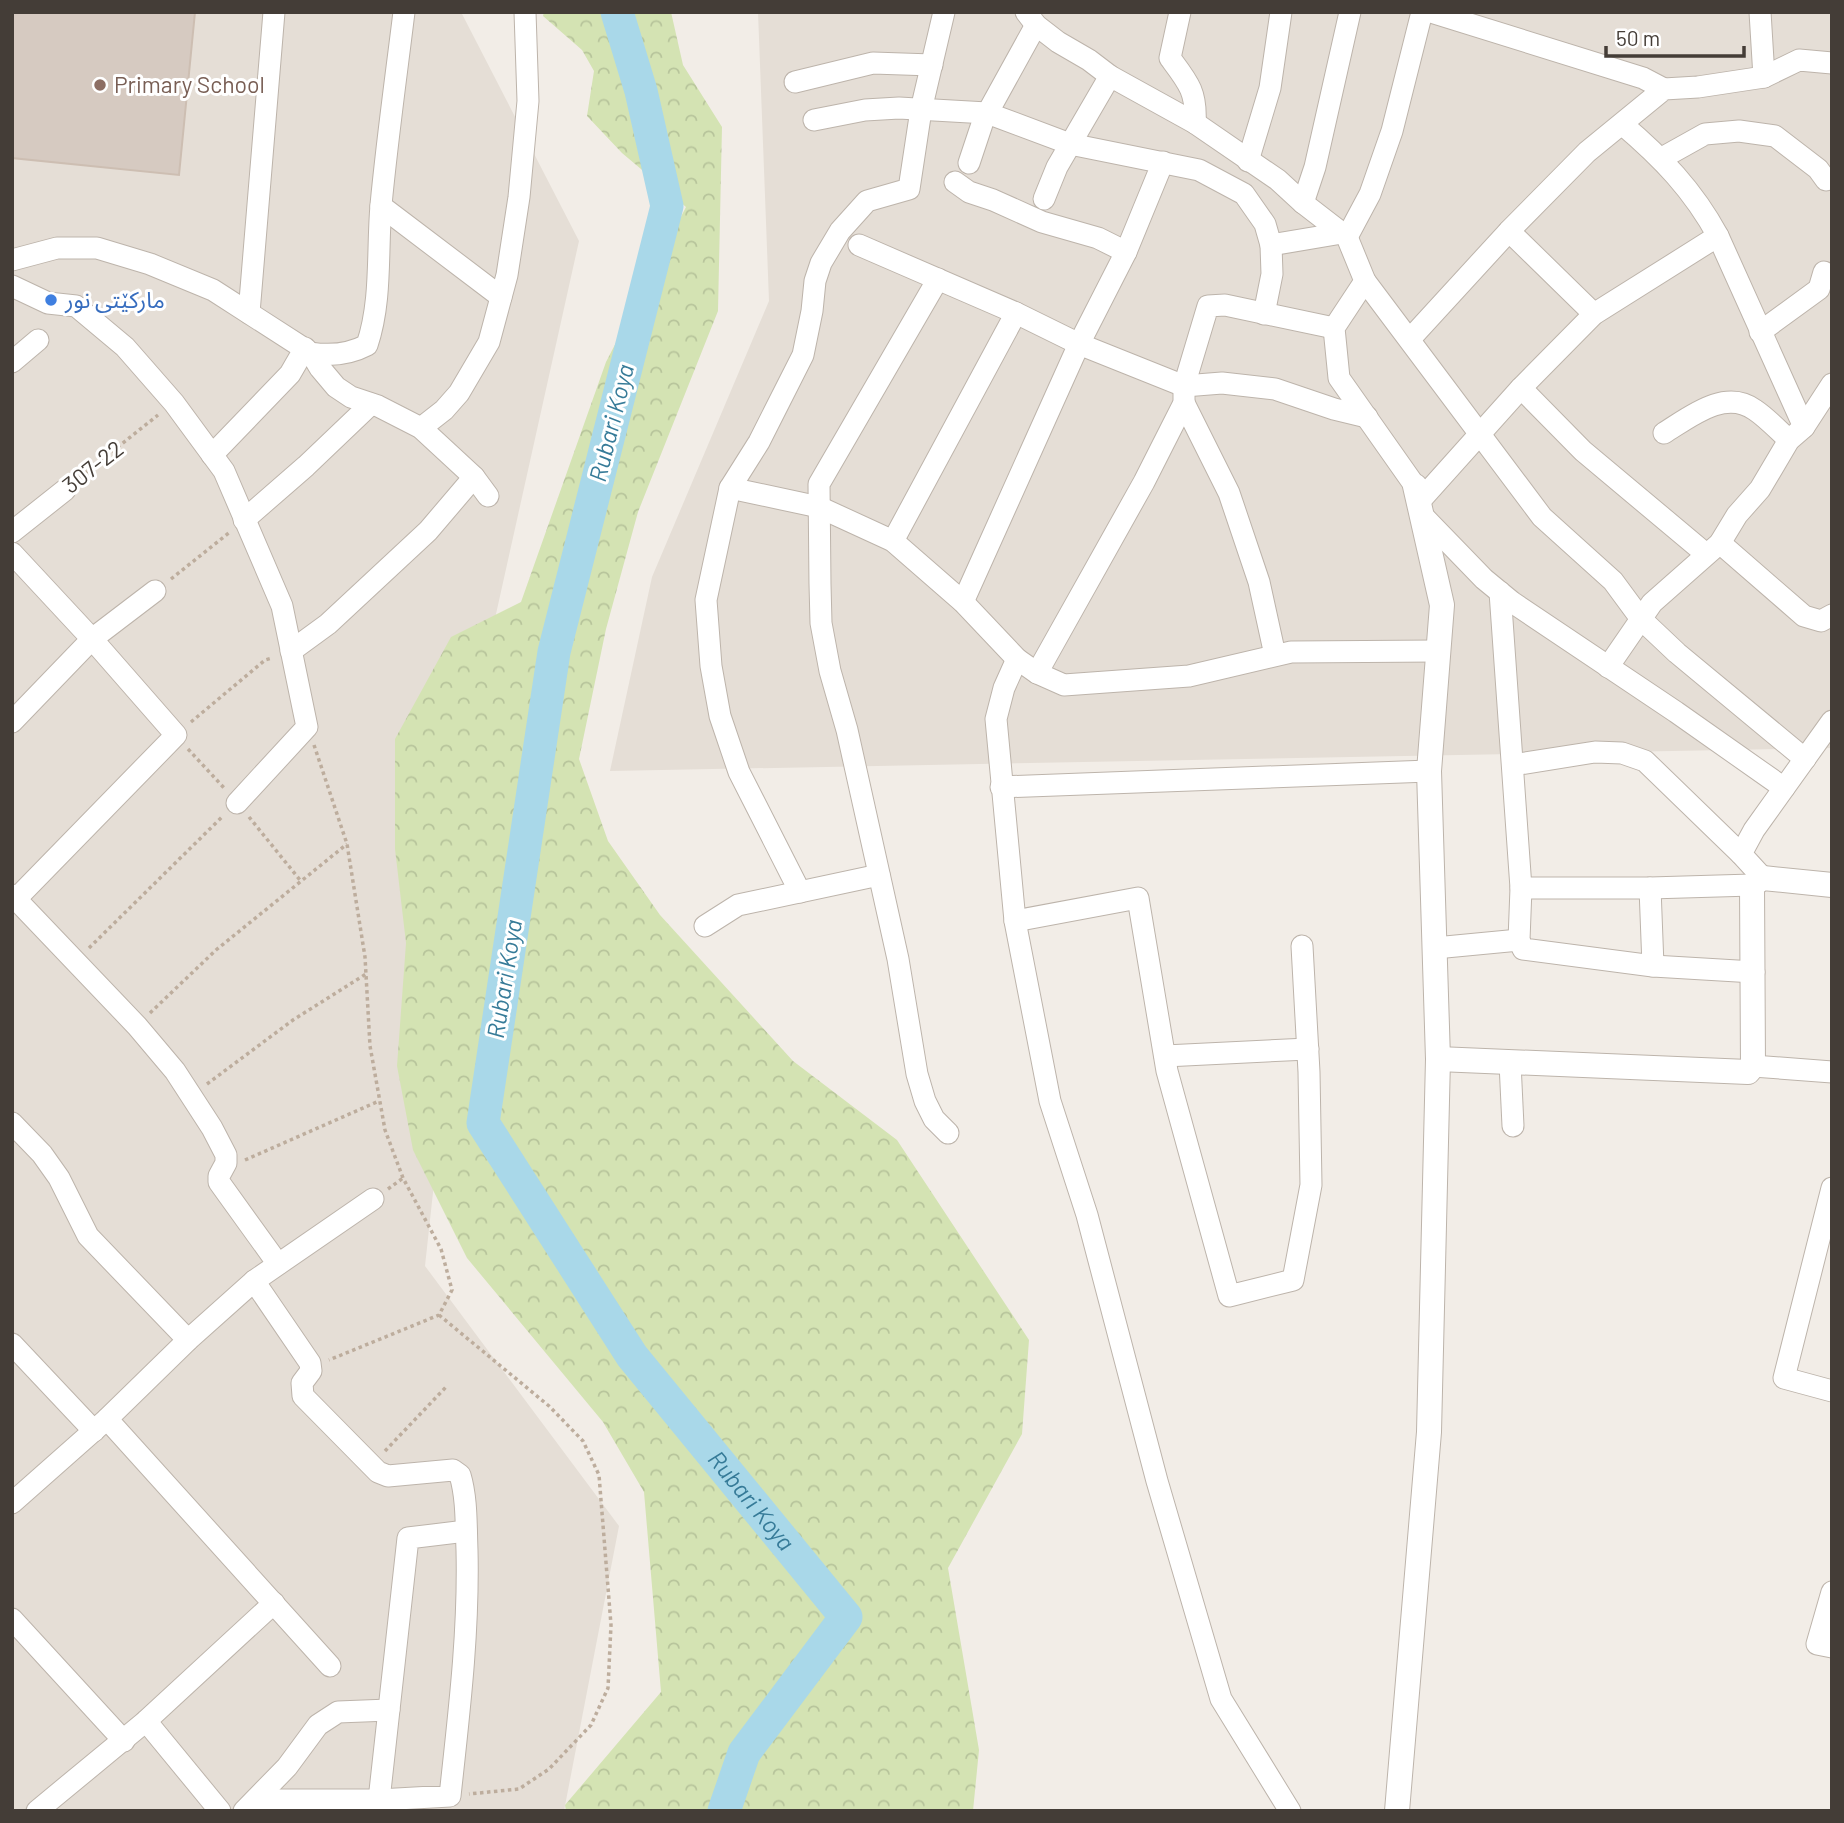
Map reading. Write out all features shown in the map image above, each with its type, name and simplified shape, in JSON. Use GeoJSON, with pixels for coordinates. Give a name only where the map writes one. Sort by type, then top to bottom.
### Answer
{"type":"FeatureCollection","features":[{"type":"Feature","properties":{"kind":"street"},"geometry":{"type":"LineString","coordinates":[[249,313],[274,12]]}},
{"type":"Feature","properties":{"kind":"street"},"geometry":{"type":"LineString","coordinates":[[12,260],[57,248],[97,248],[150,264],[213,290],[308,350],[326,355],[357,350],[367,345],[373,330],[381,206],[404,12]]}},
{"type":"Feature","properties":{"kind":"street"},"geometry":{"type":"LineString","coordinates":[[421,428],[444,410],[459,393],[489,342],[507,275],[519,197],[528,101],[525,12]]}},
{"type":"Feature","properties":{"kind":"street"},"geometry":{"type":"LineString","coordinates":[[800,892],[739,772],[720,716],[711,666],[706,600],[730,488],[759,442],[803,355],[815,281],[821,263],[840,231],[867,201],[909,189],[920,110],[944,12]]}},
{"type":"Feature","properties":{"kind":"street"},"geometry":{"type":"LineString","coordinates":[[1180,12],[1170,58],[1187,81],[1197,103],[1195,123]]}},
{"type":"Feature","properties":{"kind":"street"},"geometry":{"type":"LineString","coordinates":[[1248,160],[1270,88],[1281,12]]}},
{"type":"Feature","properties":{"kind":"street"},"geometry":{"type":"LineString","coordinates":[[1303,203],[1315,167],[1350,12]]}},
{"type":"Feature","properties":{"kind":"street"},"geometry":{"type":"LineString","coordinates":[[1345,235],[1370,194],[1392,131],[1422,12]]}},
{"type":"Feature","properties":{"kind":"street"},"geometry":{"type":"LineString","coordinates":[[1431,12],[1643,78],[1664,89],[1698,87],[1763,77],[1799,60],[1832,63]]}},
{"type":"Feature","properties":{"kind":"street"},"geometry":{"type":"LineString","coordinates":[[1760,12],[1763,77]]}},
{"type":"Feature","properties":{"kind":"street"},"geometry":{"type":"LineString","coordinates":[[969,163],[987,113],[1031,19],[1110,76],[1195,123],[1278,180],[1345,235],[1365,281],[1542,517],[1613,581],[1642,619],[1677,653],[1805,759]]}},
{"type":"Feature","properties":{"kind":"street"},"geometry":{"type":"LineString","coordinates":[[795,82],[873,63],[932,65]]}},
{"type":"Feature","properties":{"kind":"street"},"geometry":{"type":"LineString","coordinates":[[1044,199],[1057,167],[1110,76]]}},
{"type":"Feature","properties":{"kind":"street"},"geometry":{"type":"LineString","coordinates":[[1409,339],[1587,152],[1664,89]]}},
{"type":"Feature","properties":{"kind":"street"},"geometry":{"type":"LineString","coordinates":[[814,120],[865,110],[987,113],[1070,144],[1199,170],[1244,194],[1265,224],[1272,274],[1264,314]]}},
{"type":"Feature","properties":{"kind":"street"},"geometry":{"type":"LineString","coordinates":[[1622,124],[1661,158],[1702,207],[1718,236],[1760,332],[1796,433]]}},
{"type":"Feature","properties":{"kind":"street"},"geometry":{"type":"LineString","coordinates":[[1661,158],[1705,134],[1739,131],[1775,136],[1818,169],[1826,180]]}},
{"type":"Feature","properties":{"kind":"street"},"geometry":{"type":"LineString","coordinates":[[963,603],[1079,344],[1126,252],[1163,162]]}},
{"type":"Feature","properties":{"kind":"street"},"geometry":{"type":"LineString","coordinates":[[955,182],[970,192],[1042,222],[1098,238],[1126,252]]}},
{"type":"Feature","properties":{"kind":"street"},"geometry":{"type":"LineString","coordinates":[[381,206],[501,298]]}},
{"type":"Feature","properties":{"kind":"street"},"geometry":{"type":"LineString","coordinates":[[1509,231],[1594,314]]}},
{"type":"Feature","properties":{"kind":"street"},"geometry":{"type":"LineString","coordinates":[[1270,245],[1345,235]]}},
{"type":"Feature","properties":{"kind":"street"},"geometry":{"type":"LineString","coordinates":[[1418,501],[1521,388],[1594,314],[1718,236]]}},
{"type":"Feature","properties":{"kind":"street"},"geometry":{"type":"LineString","coordinates":[[859,245],[1016,313],[1184,394],[1229,493],[1259,582],[1275,655]]}},
{"type":"Feature","properties":{"kind":"street"},"geometry":{"type":"LineString","coordinates":[[1760,332],[1819,289],[1824,272]]}},
{"type":"Feature","properties":{"kind":"street"},"geometry":{"type":"LineString","coordinates":[[938,279],[819,484],[819,507],[821,623],[830,671],[847,730],[898,959],[917,1074],[934,1119],[948,1133]]}},
{"type":"Feature","properties":{"kind":"street"},"geometry":{"type":"LineString","coordinates":[[1365,281],[1334,328],[1339,377],[1367,417],[1418,501],[1484,579],[1500,592],[1784,788]]}},
{"type":"Feature","properties":{"kind":"street"},"geometry":{"type":"LineString","coordinates":[[12,286],[48,303],[76,306],[125,347],[174,403],[224,471],[282,607],[307,727],[237,803]]}},
{"type":"Feature","properties":{"kind":"street"},"geometry":{"type":"LineString","coordinates":[[1037,673],[1144,482],[1184,394],[1208,306],[1225,305],[1334,328]]}},
{"type":"Feature","properties":{"kind":"street"},"geometry":{"type":"LineString","coordinates":[[893,541],[1016,313]]}},
{"type":"Feature","properties":{"kind":"street"},"geometry":{"type":"LineString","coordinates":[[12,362],[38,340]]}},
{"type":"Feature","properties":{"kind":"street"},"geometry":{"type":"LineString","coordinates":[[308,350],[336,387],[351,397],[421,428],[474,477],[488,496]]}},
{"type":"Feature","properties":{"kind":"street"},"geometry":{"type":"LineString","coordinates":[[212,455],[290,374],[308,350]]}},
{"type":"Feature","properties":{"kind":"street"},"geometry":{"type":"LineString","coordinates":[[1184,394],[1222,383],[1275,389],[1367,417]]}},
{"type":"Feature","properties":{"kind":"street"},"geometry":{"type":"LineString","coordinates":[[1608,667],[1652,603],[1713,549],[1760,489],[1832,384]]}},
{"type":"Feature","properties":{"kind":"street"},"geometry":{"type":"LineString","coordinates":[[1521,388],[1583,451],[1804,616],[1821,621],[1832,615]]}},
{"type":"Feature","properties":{"kind":"street"},"geometry":{"type":"LineString","coordinates":[[1664,433],[1717,404],[1736,401],[1754,408],[1796,433]]}},
{"type":"Feature","properties":{"kind":"street"},"geometry":{"type":"LineString","coordinates":[[244,520],[371,404]]}},
{"type":"Feature","properties":{"kind":"street"},"geometry":{"type":"LineString","coordinates":[[291,651],[328,624],[428,531],[474,477]]}},
{"type":"Feature","properties":{"kind":"street"},"geometry":{"type":"LineString","coordinates":[[730,488],[819,507],[893,541],[963,603],[1017,659],[1037,673],[1064,685],[1189,676],[1290,652],[1438,651]]}},
{"type":"Feature","properties":{"kind":"street","name":"307-22"},"geometry":{"type":"LineString","coordinates":[[12,531],[65,490]]}},
{"type":"Feature","properties":{"kind":"street"},"geometry":{"type":"LineString","coordinates":[[1397,1811],[1429,1432],[1437,1059],[1429,771],[1441,605],[1418,501]]}},
{"type":"Feature","properties":{"kind":"street"},"geometry":{"type":"LineString","coordinates":[[12,553],[176,735],[14,897],[137,1026],[192,1096],[226,1155],[219,1182],[278,1264]]}},
{"type":"Feature","properties":{"kind":"street"},"geometry":{"type":"LineString","coordinates":[[12,722],[92,639],[155,591]]}},
{"type":"Feature","properties":{"kind":"street"},"geometry":{"type":"LineString","coordinates":[[1500,592],[1521,888],[1519,940],[1523,949],[1653,966],[1754,972]]}},
{"type":"Feature","properties":{"kind":"street"},"geometry":{"type":"LineString","coordinates":[[1017,659],[1004,688],[996,719],[1001,787],[1015,921],[1050,1101],[1087,1215],[1157,1481],[1221,1699],[1290,1811]]}},
{"type":"Feature","properties":{"kind":"street"},"geometry":{"type":"LineString","coordinates":[[1741,854],[1754,830],[1832,721]]}},
{"type":"Feature","properties":{"kind":"street"},"geometry":{"type":"LineString","coordinates":[[1437,1059],[1748,1072],[1753,1066],[1758,882],[1741,854],[1645,761],[1622,753],[1595,752],[1513,765]]}},
{"type":"Feature","properties":{"kind":"street"},"geometry":{"type":"LineString","coordinates":[[1001,787],[1429,771]]}},
{"type":"Feature","properties":{"kind":"street"},"geometry":{"type":"LineString","coordinates":[[705,926],[738,905],[879,876]]}},
{"type":"Feature","properties":{"kind":"street"},"geometry":{"type":"LineString","coordinates":[[1521,888],[1650,888],[1758,882],[1832,885]]}},
{"type":"Feature","properties":{"kind":"street"},"geometry":{"type":"LineString","coordinates":[[1650,888],[1653,966]]}},
{"type":"Feature","properties":{"kind":"street"},"geometry":{"type":"LineString","coordinates":[[1015,921],[1138,898],[1164,1056],[1229,1296],[1293,1280],[1311,1185],[1308,1049],[1302,946]]}},
{"type":"Feature","properties":{"kind":"street"},"geometry":{"type":"LineString","coordinates":[[1435,948],[1519,940]]}},
{"type":"Feature","properties":{"kind":"street"},"geometry":{"type":"LineString","coordinates":[[1164,1056],[1308,1049]]}},
{"type":"Feature","properties":{"kind":"street"},"geometry":{"type":"LineString","coordinates":[[1510,1063],[1513,1126]]}},
{"type":"Feature","properties":{"kind":"street"},"geometry":{"type":"LineString","coordinates":[[1753,1066],[1832,1072]]}},
{"type":"Feature","properties":{"kind":"street"},"geometry":{"type":"LineString","coordinates":[[12,1123],[42,1154],[59,1178],[88,1236],[188,1340]]}},
{"type":"Feature","properties":{"kind":"street"},"geometry":{"type":"LineString","coordinates":[[1832,1188],[1784,1378],[1832,1391]]}},
{"type":"Feature","properties":{"kind":"street"},"geometry":{"type":"LineString","coordinates":[[12,1503],[254,1281],[373,1199]]}},
{"type":"Feature","properties":{"kind":"street"},"geometry":{"type":"LineString","coordinates":[[251,1805],[450,1796],[467,1639],[466,1531],[461,1478],[457,1472],[449,1470],[388,1476],[372,1466],[303,1396],[302,1383],[311,1368],[254,1281]]}},
{"type":"Feature","properties":{"kind":"street"},"geometry":{"type":"LineString","coordinates":[[12,1344],[100,1425],[274,1603],[330,1666]]}},
{"type":"Feature","properties":{"kind":"street"},"geometry":{"type":"LineString","coordinates":[[379,1800],[408,1538],[466,1531]]}},
{"type":"Feature","properties":{"kind":"street"},"geometry":{"type":"LineString","coordinates":[[1832,1592],[1817,1643],[1832,1647]]}},
{"type":"Feature","properties":{"kind":"street"},"geometry":{"type":"LineString","coordinates":[[37,1811],[124,1741],[274,1603]]}},
{"type":"Feature","properties":{"kind":"street"},"geometry":{"type":"LineString","coordinates":[[12,1619],[124,1741]]}},
{"type":"Feature","properties":{"kind":"street"},"geometry":{"type":"LineString","coordinates":[[251,1805],[287,1767],[318,1725],[328,1718],[338,1712],[390,1710]]}},
{"type":"Feature","properties":{"kind":"street"},"geometry":{"type":"LineString","coordinates":[[146,1721],[220,1811]]}},
{"type":"Feature","properties":{"kind":"path","name":"307-22"},"geometry":{"type":"LineString","coordinates":[[65,490],[174,403]]}},
{"type":"Feature","properties":{"kind":"path"},"geometry":{"type":"LineString","coordinates":[[155,591],[244,520]]}},
{"type":"Feature","properties":{"kind":"path"},"geometry":{"type":"LineString","coordinates":[[291,651],[265,660],[176,735],[237,803],[300,880]]}},
{"type":"Feature","properties":{"kind":"path"},"geometry":{"type":"LineString","coordinates":[[307,727],[347,844],[366,974],[370,1046],[385,1130],[403,1178],[441,1249],[452,1290],[439,1315],[311,1368]]}},
{"type":"Feature","properties":{"kind":"path"},"geometry":{"type":"LineString","coordinates":[[75,962],[237,803]]}},
{"type":"Feature","properties":{"kind":"path"},"geometry":{"type":"LineString","coordinates":[[137,1026],[216,950],[347,844]]}},
{"type":"Feature","properties":{"kind":"path"},"geometry":{"type":"LineString","coordinates":[[192,1096],[293,1020],[366,974]]}},
{"type":"Feature","properties":{"kind":"path"},"geometry":{"type":"LineString","coordinates":[[226,1163],[250,1159],[379,1101]]}},
{"type":"Feature","properties":{"kind":"path"},"geometry":{"type":"LineString","coordinates":[[439,1315],[549,1406],[583,1440],[599,1475],[611,1625],[608,1688],[591,1725],[548,1769],[519,1789],[450,1796]]}},
{"type":"Feature","properties":{"kind":"path"},"geometry":{"type":"LineString","coordinates":[[372,1466],[446,1387]]}},
{"type":"Feature","properties":{"kind":"shaded area"},"geometry":{"type":"Polygon","coordinates":[[[12,12],[461,12],[579,241],[496,614],[425,1266],[619,1526],[564,1811],[12,1811],[12,12]]]}},
{"type":"Feature","properties":{"kind":"shaded area"},"geometry":{"type":"Polygon","coordinates":[[[758,12],[1832,12],[1832,748],[610,771],[652,577],[769,301],[758,12]]]}},
{"type":"Feature","properties":{"kind":"green space"},"geometry":{"type":"Polygon","coordinates":[[[544,12],[671,12],[683,65],[722,127],[718,311],[638,512],[606,629],[579,759],[608,841],[660,915],[793,1061],[897,1140],[1029,1340],[1022,1434],[948,1568],[979,1750],[973,1811],[566,1811],[565,1805],[661,1692],[644,1492],[603,1422],[467,1258],[413,1150],[397,1066],[406,943],[395,849],[395,739],[451,637],[521,602],[606,362],[686,207],[622,153],[587,116],[594,71],[582,50],[543,16],[544,12]]]}},
{"type":"Feature","properties":{"kind":"building","name":"Primary School"},"geometry":{"type":"Polygon","coordinates":[[[12,12],[195,12],[179,175],[12,158],[12,12]]]}},
{"type":"Feature","properties":{"kind":"waterway","name":"Rubari Koya"},"geometry":{"type":"LineString","coordinates":[[617,12],[641,91],[667,206],[554,652],[483,1123],[632,1356],[846,1617],[744,1753],[724,1811]]}},
{"type":"Feature","properties":{"kind":"place","name":"Primary School"},"geometry":{"type":"Point","coordinates":[100,85]}},
{"type":"Feature","properties":{"kind":"place","name":"مارکێتی نور"},"geometry":{"type":"Point","coordinates":[51,300]}}]}
